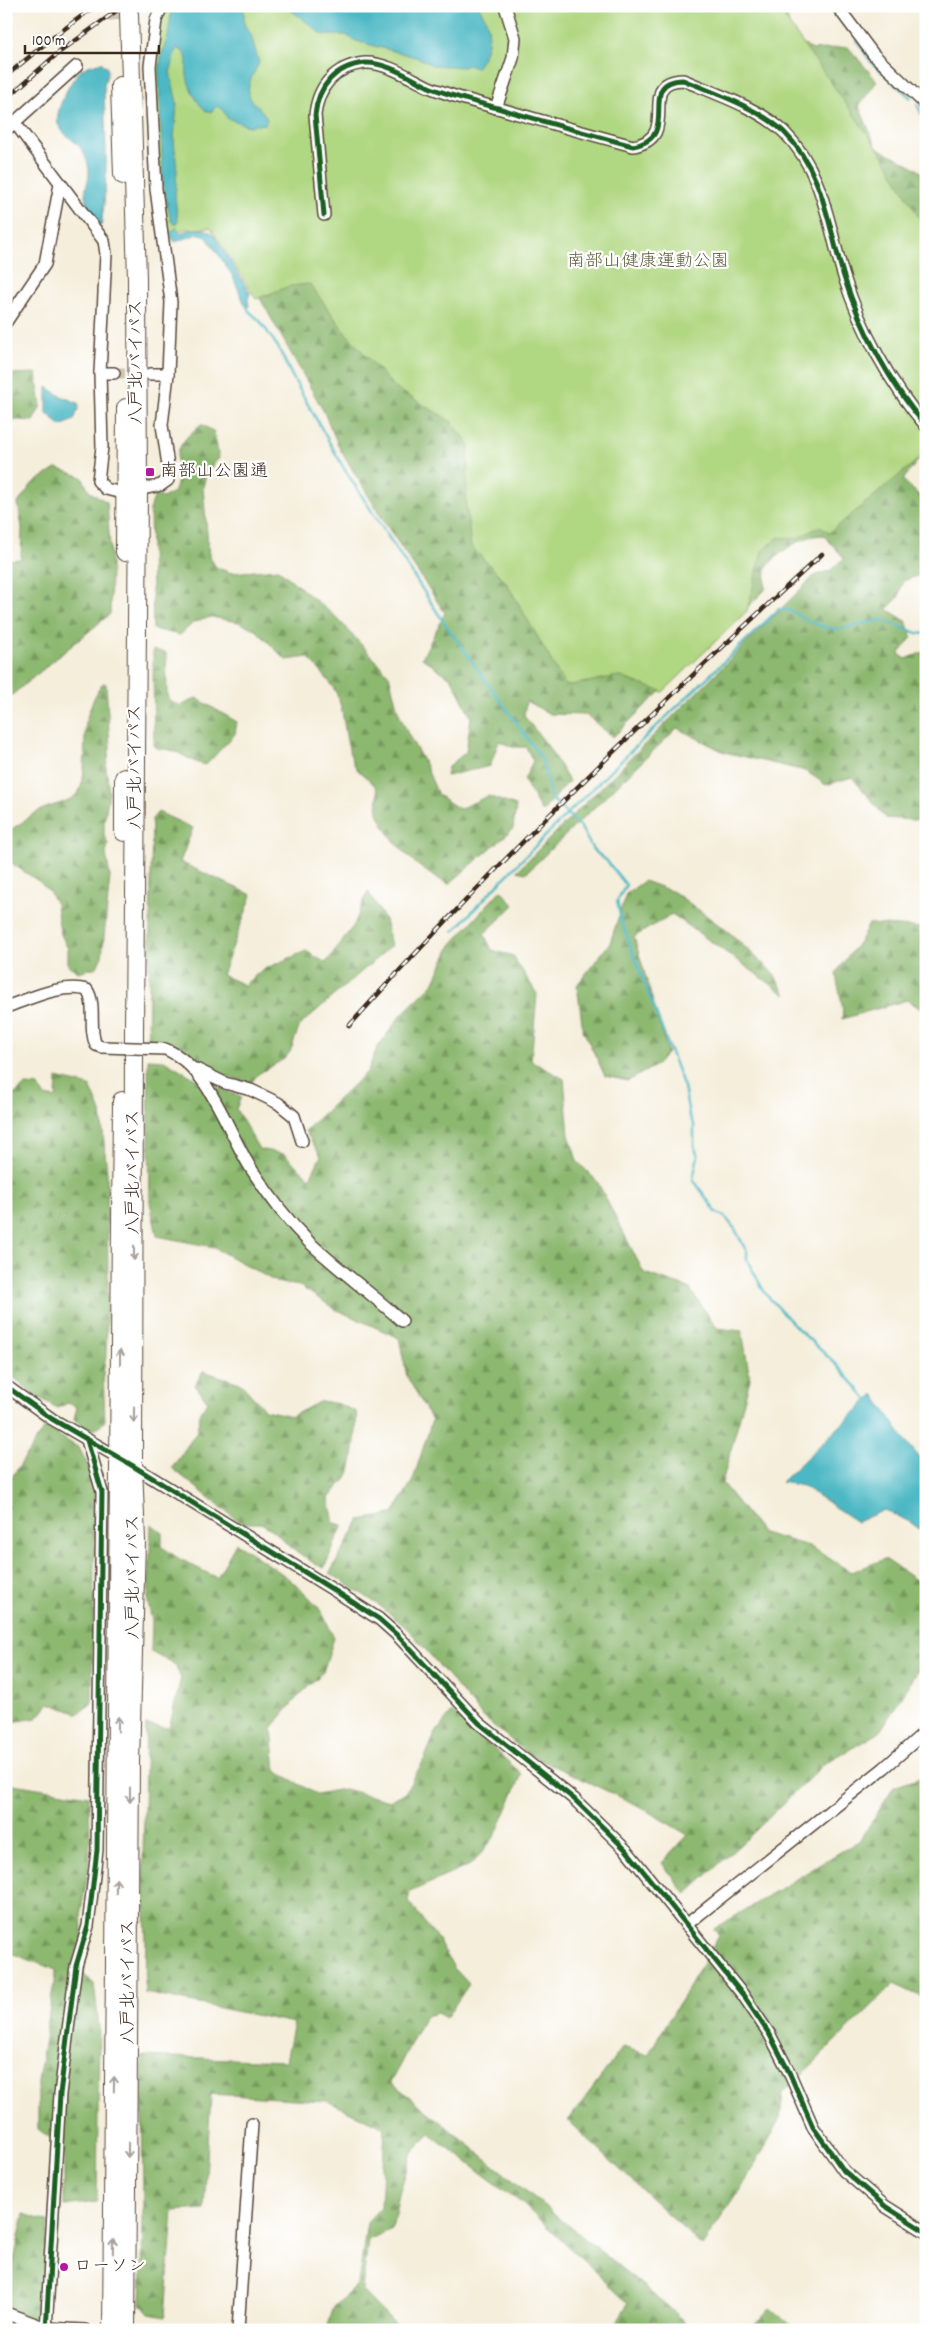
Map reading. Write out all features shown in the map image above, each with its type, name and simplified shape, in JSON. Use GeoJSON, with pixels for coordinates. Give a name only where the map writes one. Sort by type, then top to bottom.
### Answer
{"type":"FeatureCollection","features":[{"type":"Feature","properties":{"kind":"highway","name":"八戸北バイパス"},"geometry":{"type":"LineString","coordinates":[[112,2330],[127,1462],[132,492],[126,257],[124,17]]}},
{"type":"Feature","properties":{"kind":"highway","name":"八戸北バイパス"},"geometry":{"type":"LineString","coordinates":[[126,2330],[130,1762],[136,1541],[127,1462]]}},
{"type":"Feature","properties":{"kind":"street"},"geometry":{"type":"LineString","coordinates":[[77,66],[10,126],[60,184],[104,241],[106,254],[100,374],[102,447],[98,481],[106,489],[132,492],[161,485],[168,480],[162,425],[168,374],[171,302],[156,189],[150,66],[156,20],[162,6]]}},
{"type":"Feature","properties":{"kind":"street"},"geometry":{"type":"LineString","coordinates":[[496,108],[514,58],[515,38],[505,6]]}},
{"type":"Feature","properties":{"kind":"street"},"geometry":{"type":"LineString","coordinates":[[837,6],[873,54],[924,103],[926,108]]}},
{"type":"Feature","properties":{"kind":"street"},"geometry":{"type":"LineString","coordinates":[[324,215],[314,114],[316,99],[322,88],[337,72],[349,66],[367,63],[376,65],[456,98],[633,146],[646,144],[654,137],[659,127],[658,98],[664,87],[674,80],[683,80],[769,120],[783,131],[796,146],[814,175],[822,196],[844,278],[865,328],[900,392],[926,426]]}},
{"type":"Feature","properties":{"kind":"street"},"geometry":{"type":"LineString","coordinates":[[6,322],[45,264],[60,184]]}},
{"type":"Feature","properties":{"kind":"street"},"geometry":{"type":"LineString","coordinates":[[100,374],[114,373]]}},
{"type":"Feature","properties":{"kind":"street"},"geometry":{"type":"LineString","coordinates":[[150,374],[168,374]]}},
{"type":"Feature","properties":{"kind":"street"},"geometry":{"type":"LineString","coordinates":[[6,1007],[69,988],[86,990],[90,996],[92,1038],[96,1045],[102,1047],[165,1048],[181,1057],[198,1075],[234,1136],[250,1168],[279,1209],[309,1241],[402,1321]]}},
{"type":"Feature","properties":{"kind":"street"},"geometry":{"type":"LineString","coordinates":[[190,1066],[224,1083],[250,1090],[278,1103],[294,1116],[302,1141]]}},
{"type":"Feature","properties":{"kind":"street"},"geometry":{"type":"LineString","coordinates":[[6,1386],[37,1410],[127,1462],[379,1619],[420,1658],[479,1723],[574,1798],[627,1851],[742,1995],[770,2035],[789,2072],[813,2128],[844,2171],[885,2206],[926,2232]]}},
{"type":"Feature","properties":{"kind":"street"},"geometry":{"type":"LineString","coordinates":[[46,2329],[61,2085],[76,1966],[88,1926],[97,1850],[102,1492],[87,1440]]}},
{"type":"Feature","properties":{"kind":"street"},"geometry":{"type":"LineString","coordinates":[[686,1925],[884,1768],[926,1730]]}},
{"type":"Feature","properties":{"kind":"street"},"geometry":{"type":"LineString","coordinates":[[238,2330],[252,2124]]}},
{"type":"Feature","properties":{"kind":"street"},"geometry":{"type":"LineString","coordinates":[[6,2313],[46,2329],[85,2330]]}},
{"type":"Feature","properties":{"kind":"green space","name":"南部山健康運動公園"},"geometry":{"type":"Polygon","coordinates":[[[162,6],[776,6],[886,160],[926,230],[926,453],[829,533],[820,526],[796,539],[779,537],[762,551],[747,611],[663,692],[618,676],[566,686],[506,582],[471,546],[466,504],[469,444],[452,422],[394,387],[345,332],[310,284],[289,286],[256,299],[211,228],[184,229],[162,239],[150,66],[162,6]]]}},
{"type":"Feature","properties":{"kind":"green space"},"geometry":{"type":"Polygon","coordinates":[[[739,6],[784,6],[793,38],[813,50],[848,47],[877,81],[859,106],[876,147],[913,166],[926,176],[926,383],[739,6]]]}},
{"type":"Feature","properties":{"kind":"green space"},"geometry":{"type":"Polygon","coordinates":[[[252,232],[926,450],[903,480],[926,502],[926,573],[903,581],[898,598],[887,609],[906,621],[912,637],[899,654],[906,659],[926,651],[926,821],[886,818],[852,777],[826,785],[806,771],[724,752],[677,728],[526,873],[517,871],[814,576],[831,570],[844,558],[824,535],[807,538],[785,550],[766,567],[765,590],[613,737],[586,715],[550,714],[526,701],[524,716],[547,745],[569,781],[542,812],[524,780],[533,761],[526,747],[512,747],[499,741],[490,766],[446,776],[448,767],[466,752],[471,717],[452,679],[422,658],[445,613],[385,523],[340,449],[323,410],[257,293],[252,232]]]}},
{"type":"Feature","properties":{"kind":"green space"},"geometry":{"type":"Polygon","coordinates":[[[36,373],[41,406],[33,421],[6,419],[6,374],[36,373]]]}},
{"type":"Feature","properties":{"kind":"green space"},"geometry":{"type":"Polygon","coordinates":[[[201,424],[214,432],[219,458],[206,473],[203,488],[209,556],[216,567],[231,573],[278,569],[338,619],[389,675],[398,711],[408,734],[425,764],[438,795],[459,809],[488,796],[516,806],[513,829],[449,884],[417,865],[384,826],[378,811],[377,789],[356,768],[351,756],[341,705],[336,692],[308,657],[286,660],[255,629],[238,622],[211,617],[194,622],[180,635],[153,629],[150,509],[155,495],[163,498],[175,491],[178,477],[177,460],[179,449],[201,424]]]}},
{"type":"Feature","properties":{"kind":"green space"},"geometry":{"type":"Polygon","coordinates":[[[57,468],[82,477],[90,492],[107,502],[111,563],[110,614],[6,700],[6,560],[21,559],[22,528],[18,503],[32,484],[57,468]]]}},
{"type":"Feature","properties":{"kind":"green space"},"geometry":{"type":"Polygon","coordinates":[[[153,650],[166,653],[167,694],[171,702],[181,706],[196,698],[237,722],[235,734],[206,765],[175,751],[154,747],[153,650]]]}},
{"type":"Feature","properties":{"kind":"green space"},"geometry":{"type":"Polygon","coordinates":[[[103,683],[106,684],[110,747],[106,767],[109,793],[104,822],[104,836],[108,844],[106,854],[110,877],[102,956],[97,967],[78,972],[68,965],[68,949],[60,932],[56,904],[50,893],[40,882],[14,865],[6,856],[6,831],[39,811],[69,800],[77,794],[83,780],[86,722],[93,701],[103,683]]]}},
{"type":"Feature","properties":{"kind":"green space"},"geometry":{"type":"Polygon","coordinates":[[[158,812],[193,828],[180,862],[252,895],[222,975],[244,985],[262,970],[306,951],[326,963],[354,925],[368,891],[385,920],[391,946],[300,1025],[290,1052],[284,1059],[258,1074],[251,1083],[193,1064],[174,1044],[148,1043],[152,819],[158,812]]]}},
{"type":"Feature","properties":{"kind":"green space"},"geometry":{"type":"Polygon","coordinates":[[[644,881],[674,892],[730,933],[773,973],[786,995],[672,914],[634,937],[668,1053],[655,1066],[628,1081],[605,1076],[583,1030],[577,985],[610,943],[626,894],[644,881]]]}},
{"type":"Feature","properties":{"kind":"green space"},"geometry":{"type":"Polygon","coordinates":[[[501,890],[514,905],[484,934],[492,950],[513,956],[537,994],[531,1061],[564,1079],[569,1135],[577,1161],[597,1181],[644,1273],[689,1288],[717,1328],[742,1331],[750,1379],[722,1483],[762,1533],[809,1546],[851,1572],[885,1559],[926,1587],[926,1658],[879,1733],[825,1763],[754,1832],[686,1894],[662,1863],[688,1835],[637,1805],[528,1754],[483,1717],[409,1630],[379,1605],[330,1573],[360,1520],[393,1514],[413,1480],[432,1420],[407,1377],[399,1338],[335,1309],[300,1286],[276,1282],[213,1247],[157,1236],[150,1202],[148,1059],[164,1060],[199,1081],[241,1097],[236,1109],[259,1149],[284,1154],[310,1178],[321,1156],[305,1131],[368,1071],[377,1048],[401,1015],[433,984],[451,945],[501,890]]]}},
{"type":"Feature","properties":{"kind":"green space"},"geometry":{"type":"Polygon","coordinates":[[[869,924],[926,928],[926,1012],[907,1000],[842,1019],[843,1014],[836,973],[861,939],[869,924]]]}},
{"type":"Feature","properties":{"kind":"green space"},"geometry":{"type":"Polygon","coordinates":[[[57,1078],[90,1086],[101,1112],[107,1173],[108,1281],[106,1356],[103,1373],[105,1421],[95,1430],[85,1427],[74,1419],[77,1407],[68,1403],[57,1408],[35,1395],[6,1371],[6,1101],[26,1085],[39,1086],[44,1096],[56,1098],[57,1078]]]}},
{"type":"Feature","properties":{"kind":"green space"},"geometry":{"type":"Polygon","coordinates":[[[203,1371],[240,1383],[265,1410],[292,1416],[321,1401],[339,1404],[356,1412],[356,1433],[351,1469],[347,1477],[329,1498],[334,1523],[343,1525],[324,1568],[290,1547],[273,1530],[261,1523],[241,1523],[172,1468],[196,1433],[201,1411],[208,1402],[195,1385],[203,1371]]]}},
{"type":"Feature","properties":{"kind":"green space"},"geometry":{"type":"Polygon","coordinates":[[[45,1427],[79,1448],[89,1467],[95,1493],[92,1703],[78,1714],[50,1703],[37,1718],[6,1723],[6,1486],[45,1427]]]}},
{"type":"Feature","properties":{"kind":"green space"},"geometry":{"type":"Polygon","coordinates":[[[151,1524],[162,1532],[162,1547],[178,1558],[217,1578],[236,1543],[280,1572],[300,1588],[318,1607],[325,1618],[334,1638],[323,1672],[293,1702],[272,1728],[276,1771],[316,1794],[345,1789],[389,1801],[405,1793],[424,1760],[435,1734],[452,1712],[522,1774],[495,1836],[472,1864],[410,1892],[408,1901],[439,1941],[454,1968],[469,1984],[446,2018],[437,2013],[425,2016],[391,2082],[641,2284],[694,2330],[612,2330],[628,2303],[524,2205],[430,2134],[412,2152],[399,2194],[392,2229],[368,2240],[362,2290],[401,2330],[326,2330],[334,2307],[358,2284],[367,2222],[381,2207],[385,2128],[327,2101],[211,2094],[204,2209],[173,2211],[165,2317],[149,2314],[141,2304],[143,2223],[142,2056],[286,2061],[294,2023],[145,1993],[146,1940],[143,1857],[146,1725],[169,1728],[181,1678],[175,1665],[151,1652],[152,1621],[148,1602],[151,1524]]]}},
{"type":"Feature","properties":{"kind":"green space"},"geometry":{"type":"Polygon","coordinates":[[[926,1776],[926,1999],[894,1984],[783,2093],[780,2120],[743,2185],[702,2246],[568,2121],[623,2047],[648,2055],[719,1936],[714,1929],[860,1840],[894,1787],[926,1776]]]}},
{"type":"Feature","properties":{"kind":"green space"},"geometry":{"type":"Polygon","coordinates":[[[6,1783],[89,1796],[90,1839],[88,1873],[81,1910],[84,1975],[94,1984],[99,2027],[97,2202],[64,2206],[64,2148],[38,2129],[38,2082],[56,1970],[6,1951],[6,1914],[8,1909],[6,1908],[6,1783]]]}},
{"type":"Feature","properties":{"kind":"green space"},"geometry":{"type":"Polygon","coordinates":[[[24,2214],[48,2222],[41,2330],[6,2330],[6,2297],[24,2214]]]}},
{"type":"Feature","properties":{"kind":"green space"},"geometry":{"type":"Polygon","coordinates":[[[770,2308],[796,2330],[750,2330],[770,2308]]]}},
{"type":"Feature","properties":{"kind":"water"},"geometry":{"type":"Polygon","coordinates":[[[172,6],[241,6],[244,10],[244,24],[251,35],[259,63],[251,78],[249,94],[267,120],[265,124],[248,126],[227,118],[223,110],[217,106],[211,112],[206,111],[197,100],[190,85],[187,76],[185,54],[177,48],[170,72],[177,103],[174,140],[177,171],[175,197],[178,221],[176,225],[171,221],[163,185],[159,73],[161,57],[168,36],[172,6]]]}},
{"type":"Feature","properties":{"kind":"water"},"geometry":{"type":"Polygon","coordinates":[[[284,6],[478,6],[487,22],[489,37],[485,53],[476,68],[468,65],[463,67],[432,65],[419,58],[356,41],[346,35],[323,35],[284,6]]]}},
{"type":"Feature","properties":{"kind":"water"},"geometry":{"type":"Polygon","coordinates":[[[101,62],[107,67],[108,72],[104,86],[106,169],[103,223],[101,226],[85,199],[89,172],[87,161],[81,148],[62,131],[59,126],[58,114],[64,97],[76,75],[85,67],[101,62]]]}},
{"type":"Feature","properties":{"kind":"water"},"geometry":{"type":"Polygon","coordinates":[[[177,227],[180,233],[202,229],[214,235],[250,293],[248,299],[249,307],[246,307],[232,275],[206,236],[198,234],[175,242],[172,239],[171,232],[177,227]]]}},
{"type":"Feature","properties":{"kind":"water"},"geometry":{"type":"Polygon","coordinates":[[[47,387],[59,395],[78,403],[79,407],[74,420],[61,426],[47,413],[47,387]]]}},
{"type":"Feature","properties":{"kind":"water"},"geometry":{"type":"Polygon","coordinates":[[[874,1394],[905,1440],[926,1465],[926,1534],[910,1522],[884,1510],[857,1522],[803,1486],[781,1482],[874,1394]]]}},
{"type":"Feature","properties":{"kind":"waterway"},"geometry":{"type":"LineString","coordinates":[[831,6],[849,31]]}},
{"type":"Feature","properties":{"kind":"waterway"},"geometry":{"type":"LineString","coordinates":[[857,41],[872,63],[911,98]]}},
{"type":"Feature","properties":{"kind":"waterway"},"geometry":{"type":"LineString","coordinates":[[917,104],[926,123]]}},
{"type":"Feature","properties":{"kind":"waterway"},"geometry":{"type":"LineString","coordinates":[[246,304],[249,311],[260,321],[278,347],[292,376],[345,470],[441,618],[542,759],[551,798],[580,826],[593,850],[607,861],[626,885],[617,901],[621,921],[684,1087],[689,1115],[694,1125],[694,1146],[698,1156],[693,1179],[716,1212],[725,1217],[735,1229],[747,1252],[747,1260],[765,1293],[799,1330],[837,1365],[868,1400]]}},
{"type":"Feature","properties":{"kind":"waterway"},"geometry":{"type":"LineString","coordinates":[[454,931],[493,889],[655,727],[779,609],[791,611],[806,620],[824,627],[838,629],[882,620],[917,633],[926,634]]}},
{"type":"Feature","properties":{"kind":"tunnel"},"geometry":{"type":"LineString","coordinates":[[117,6],[118,20]]}},
{"type":"Feature","properties":{"kind":"tunnel"},"geometry":{"type":"LineString","coordinates":[[114,373],[143,373]]}},
{"type":"Feature","properties":{"kind":"railway"},"geometry":{"type":"LineString","coordinates":[[6,76],[95,6]]}},
{"type":"Feature","properties":{"kind":"railway"},"geometry":{"type":"LineString","coordinates":[[6,99],[57,54],[123,6]]}},
{"type":"Feature","properties":{"kind":"railway"},"geometry":{"type":"LineString","coordinates":[[349,1026],[463,903],[580,784],[822,554]]}},
{"type":"Feature","properties":{"kind":"cycle path"},"geometry":{"type":"LineString","coordinates":[[324,215],[315,115],[324,87],[330,79],[345,68],[365,63],[381,65],[447,94],[633,146],[648,141],[655,132],[662,89],[669,83],[683,80],[749,108],[774,123],[797,148],[808,164],[823,200],[844,277],[859,317],[878,356],[900,392],[926,426]]}},
{"type":"Feature","properties":{"kind":"cycle path"},"geometry":{"type":"LineString","coordinates":[[6,1386],[52,1419],[133,1466],[340,1594],[379,1619],[397,1635],[479,1723],[574,1799],[627,1851],[743,1995],[770,2035],[789,2072],[813,2127],[844,2171],[885,2206],[926,2232]]}},
{"type":"Feature","properties":{"kind":"cycle path"},"geometry":{"type":"LineString","coordinates":[[46,2330],[60,2094],[76,1966],[88,1926],[97,1850],[102,1492],[87,1440]]}},
{"type":"Feature","properties":{"kind":"place","name":"南部山公園通"},"geometry":{"type":"Point","coordinates":[150,472]}},
{"type":"Feature","properties":{"kind":"place","name":"ローソン"},"geometry":{"type":"Point","coordinates":[64,2267]}}]}
